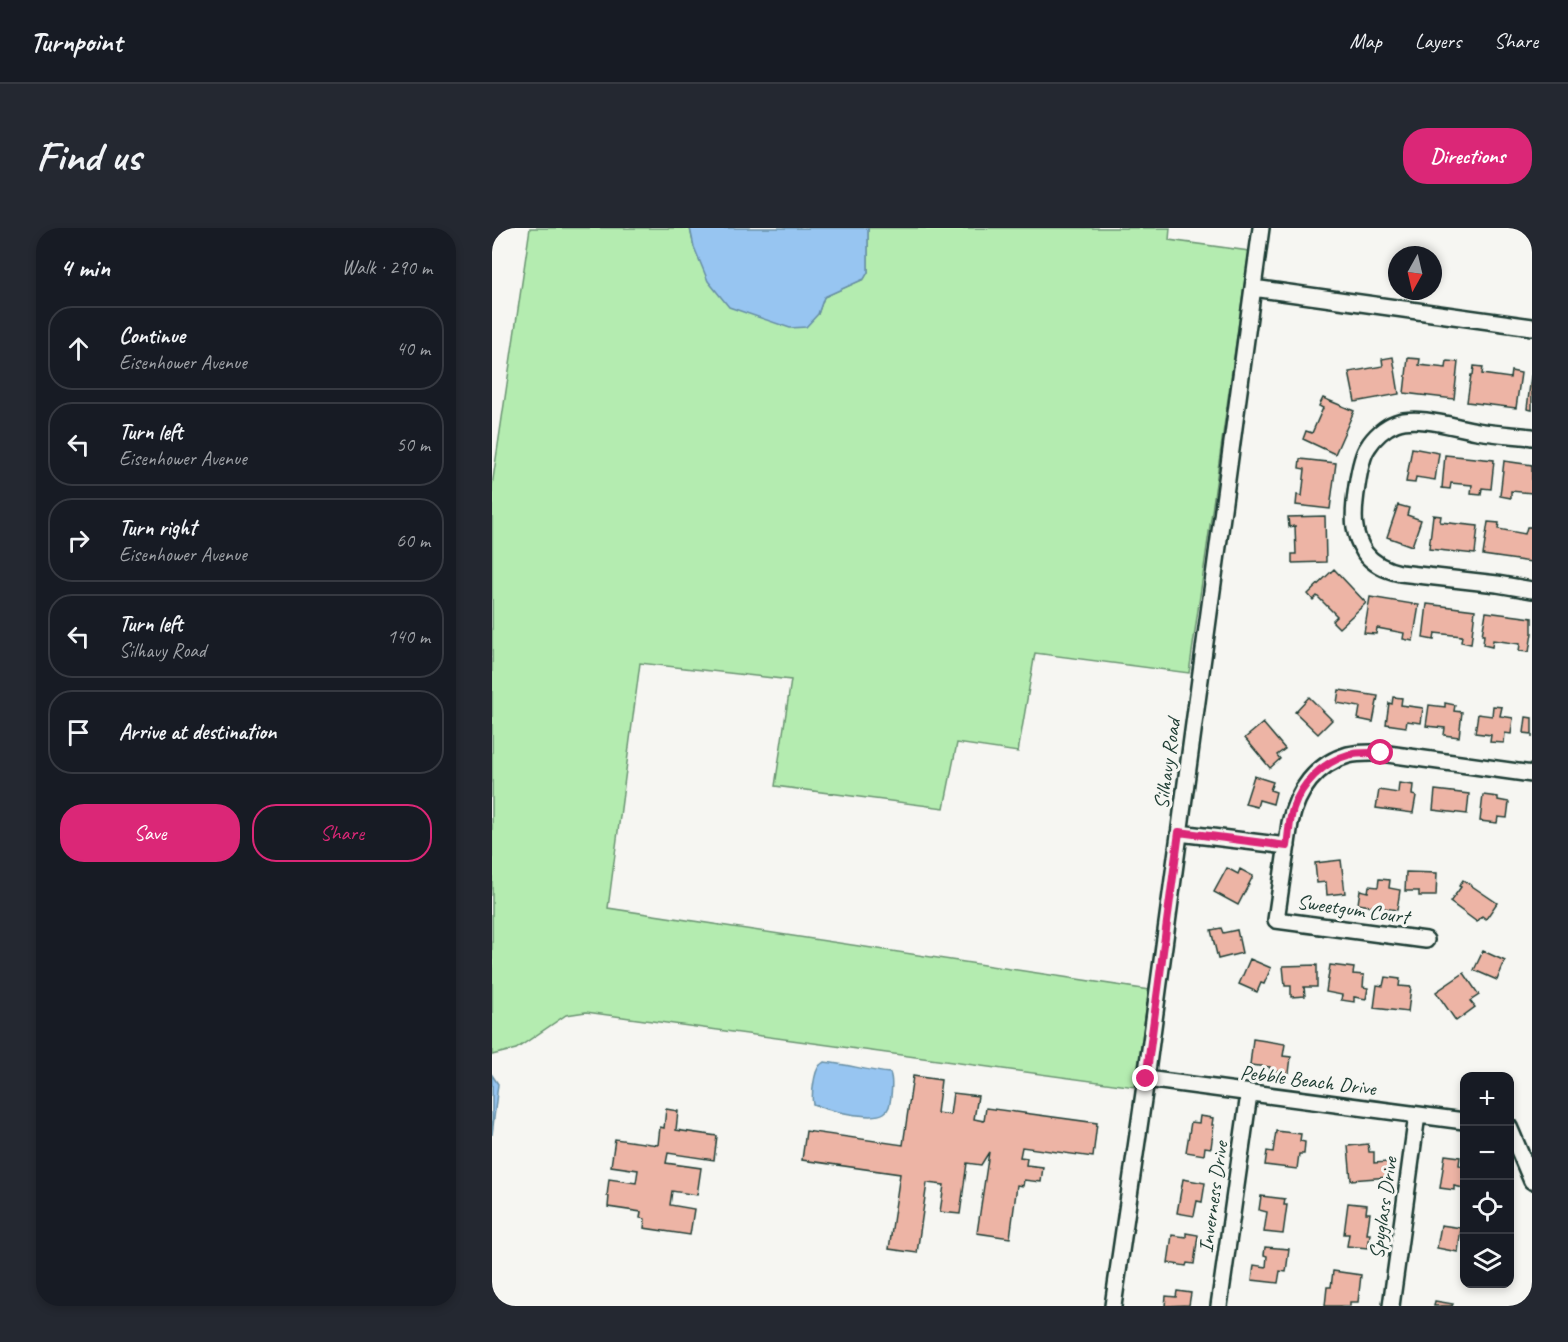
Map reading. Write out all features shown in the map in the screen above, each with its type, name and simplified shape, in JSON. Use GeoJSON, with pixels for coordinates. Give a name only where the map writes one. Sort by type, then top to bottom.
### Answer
{"type":"FeatureCollection","features":[{"type":"Feature","properties":{"kind":"street","name":"Silhavy Road"},"geometry":{"type":"LineString","coordinates":[[1113,1306],[1146,1079],[1261,228]]}},
{"type":"Feature","properties":{"kind":"street"},"geometry":{"type":"LineString","coordinates":[[1253,288],[1532,327]]}},
{"type":"Feature","properties":{"kind":"street"},"geometry":{"type":"LineString","coordinates":[[1532,437],[1423,422],[1396,423],[1376,436],[1367,447],[1362,460],[1354,511],[1354,526],[1365,553],[1385,570],[1532,590]]}},
{"type":"Feature","properties":{"kind":"street"},"geometry":{"type":"LineString","coordinates":[[1179,832],[1287,846],[1293,809],[1307,783],[1318,771],[1333,761],[1365,752],[1532,774]]}},
{"type":"Feature","properties":{"kind":"street","name":"Sweetgum Court"},"geometry":{"type":"LineString","coordinates":[[1287,846],[1276,920],[1426,940]]}},
{"type":"Feature","properties":{"kind":"street","name":"Pebble Beach Drive"},"geometry":{"type":"LineString","coordinates":[[1146,1079],[1460,1120]]}},
{"type":"Feature","properties":{"kind":"street","name":"Inverness Drive"},"geometry":{"type":"LineString","coordinates":[[1220,1306],[1249,1094]]}},
{"type":"Feature","properties":{"kind":"street","name":"Spyglass Drive"},"geometry":{"type":"LineString","coordinates":[[1391,1306],[1417,1115]]}},
{"type":"Feature","properties":{"kind":"street"},"geometry":{"type":"LineString","coordinates":[[1514,1139],[1532,1181]]}},
{"type":"Feature","properties":{"kind":"green space"},"geometry":{"type":"Polygon","coordinates":[[[530,228],[690,228],[694,247],[818,314],[824,297],[864,279],[868,272],[868,228],[1170,228],[1169,240],[1249,251],[1189,673],[1035,653],[1018,752],[957,743],[944,808],[775,786],[791,680],[640,663],[608,908],[1149,990],[1135,1087],[586,1012],[566,1015],[516,1049],[492,1055],[492,486],[530,228]]]}},
{"type":"Feature","properties":{"kind":"water"},"geometry":{"type":"Polygon","coordinates":[[[690,228],[868,228],[868,272],[864,279],[824,297],[818,314],[806,327],[790,328],[729,307],[708,281],[694,247],[690,228]]]}},
{"type":"Feature","properties":{"kind":"water"},"geometry":{"type":"Polygon","coordinates":[[[824,1062],[890,1073],[892,1087],[887,1110],[884,1113],[870,1116],[838,1112],[813,1104],[815,1078],[818,1068],[824,1062]]]}},
{"type":"Feature","properties":{"kind":"water"},"geometry":{"type":"Polygon","coordinates":[[[492,1075],[498,1084],[492,1135],[492,1075]]]}},
{"type":"Feature","properties":{"kind":"building"},"geometry":{"type":"Polygon","coordinates":[[[1393,357],[1399,394],[1355,402],[1349,372],[1383,366],[1382,359],[1393,357]]]}},
{"type":"Feature","properties":{"kind":"building"},"geometry":{"type":"Polygon","coordinates":[[[1408,358],[1420,359],[1419,365],[1446,368],[1447,361],[1458,362],[1454,399],[1404,393],[1408,358]]]}},
{"type":"Feature","properties":{"kind":"building"},"geometry":{"type":"Polygon","coordinates":[[[1474,366],[1483,367],[1482,374],[1510,378],[1511,371],[1521,373],[1516,408],[1467,402],[1474,366]]]}},
{"type":"Feature","properties":{"kind":"building"},"geometry":{"type":"Polygon","coordinates":[[[1532,376],[1532,410],[1527,409],[1532,376]]]}},
{"type":"Feature","properties":{"kind":"building"},"geometry":{"type":"Polygon","coordinates":[[[1323,398],[1354,411],[1335,454],[1303,439],[1306,431],[1312,433],[1323,408],[1319,406],[1323,398]]]}},
{"type":"Feature","properties":{"kind":"building"},"geometry":{"type":"Polygon","coordinates":[[[1412,448],[1439,453],[1435,480],[1416,477],[1415,483],[1406,482],[1412,448]]]}},
{"type":"Feature","properties":{"kind":"building"},"geometry":{"type":"Polygon","coordinates":[[[1445,455],[1494,460],[1491,489],[1482,488],[1481,495],[1471,494],[1472,485],[1451,483],[1450,489],[1442,488],[1445,455]]]}},
{"type":"Feature","properties":{"kind":"building"},"geometry":{"type":"Polygon","coordinates":[[[1300,459],[1336,463],[1330,509],[1296,505],[1297,495],[1302,496],[1305,469],[1299,468],[1300,459]]]}},
{"type":"Feature","properties":{"kind":"building"},"geometry":{"type":"Polygon","coordinates":[[[1504,461],[1532,465],[1532,493],[1511,491],[1511,498],[1500,496],[1504,461]]]}},
{"type":"Feature","properties":{"kind":"building"},"geometry":{"type":"Polygon","coordinates":[[[1398,505],[1409,508],[1407,515],[1421,520],[1412,546],[1387,537],[1398,505]]]}},
{"type":"Feature","properties":{"kind":"building"},"geometry":{"type":"Polygon","coordinates":[[[1433,515],[1441,516],[1440,522],[1478,526],[1475,554],[1429,549],[1433,515]]]}},
{"type":"Feature","properties":{"kind":"building"},"geometry":{"type":"Polygon","coordinates":[[[1325,516],[1326,562],[1292,563],[1292,554],[1296,554],[1295,526],[1289,527],[1288,517],[1325,516]]]}},
{"type":"Feature","properties":{"kind":"building"},"geometry":{"type":"Polygon","coordinates":[[[1488,522],[1499,523],[1498,529],[1525,534],[1527,527],[1532,527],[1531,562],[1483,555],[1488,522]]]}},
{"type":"Feature","properties":{"kind":"building"},"geometry":{"type":"Polygon","coordinates":[[[1334,569],[1366,603],[1339,628],[1332,621],[1337,616],[1317,596],[1313,600],[1308,594],[1334,569]]]}},
{"type":"Feature","properties":{"kind":"building"},"geometry":{"type":"Polygon","coordinates":[[[1370,597],[1419,605],[1413,641],[1403,639],[1404,633],[1377,628],[1376,634],[1364,633],[1370,597]]]}},
{"type":"Feature","properties":{"kind":"building"},"geometry":{"type":"Polygon","coordinates":[[[1427,604],[1475,610],[1471,644],[1461,642],[1462,636],[1435,633],[1434,640],[1423,638],[1427,604]]]}},
{"type":"Feature","properties":{"kind":"building"},"geometry":{"type":"Polygon","coordinates":[[[1486,612],[1532,618],[1529,652],[1519,651],[1520,644],[1493,640],[1492,647],[1483,645],[1484,635],[1482,635],[1486,612]]]}},
{"type":"Feature","properties":{"kind":"building"},"geometry":{"type":"Polygon","coordinates":[[[1339,690],[1378,696],[1373,722],[1358,719],[1360,707],[1337,703],[1339,690]]]}},
{"type":"Feature","properties":{"kind":"building"},"geometry":{"type":"Polygon","coordinates":[[[1309,697],[1332,720],[1318,734],[1295,712],[1309,697]]]}},
{"type":"Feature","properties":{"kind":"building"},"geometry":{"type":"Polygon","coordinates":[[[1393,697],[1402,698],[1401,705],[1423,708],[1421,723],[1407,721],[1406,727],[1386,724],[1389,703],[1392,704],[1393,697]]]}},
{"type":"Feature","properties":{"kind":"building"},"geometry":{"type":"Polygon","coordinates":[[[1445,703],[1455,705],[1454,711],[1462,712],[1459,737],[1444,735],[1445,728],[1426,726],[1429,705],[1445,707],[1445,703]]]}},
{"type":"Feature","properties":{"kind":"building"},"geometry":{"type":"Polygon","coordinates":[[[1493,706],[1502,707],[1500,716],[1513,718],[1511,734],[1505,733],[1504,743],[1490,742],[1491,735],[1475,733],[1478,714],[1492,716],[1493,706]]]}},
{"type":"Feature","properties":{"kind":"building"},"geometry":{"type":"Polygon","coordinates":[[[1526,717],[1532,718],[1532,734],[1524,733],[1526,717]]]}},
{"type":"Feature","properties":{"kind":"building"},"geometry":{"type":"Polygon","coordinates":[[[1263,723],[1285,749],[1277,755],[1280,759],[1270,768],[1245,738],[1263,723]]]}},
{"type":"Feature","properties":{"kind":"building"},"geometry":{"type":"Polygon","coordinates":[[[1254,776],[1273,782],[1270,790],[1276,792],[1273,804],[1259,800],[1257,807],[1245,804],[1254,776]]]}},
{"type":"Feature","properties":{"kind":"building"},"geometry":{"type":"Polygon","coordinates":[[[1399,783],[1413,785],[1412,795],[1416,796],[1413,813],[1376,808],[1379,790],[1398,793],[1399,783]]]}},
{"type":"Feature","properties":{"kind":"building"},"geometry":{"type":"Polygon","coordinates":[[[1435,790],[1469,794],[1467,814],[1433,810],[1435,790]]]}},
{"type":"Feature","properties":{"kind":"building"},"geometry":{"type":"Polygon","coordinates":[[[1483,795],[1498,797],[1498,800],[1509,802],[1507,818],[1498,817],[1497,823],[1480,821],[1483,795]]]}},
{"type":"Feature","properties":{"kind":"building"},"geometry":{"type":"Polygon","coordinates":[[[1341,860],[1345,893],[1327,895],[1326,882],[1317,883],[1315,863],[1341,860]]]}},
{"type":"Feature","properties":{"kind":"building"},"geometry":{"type":"Polygon","coordinates":[[[1227,868],[1238,874],[1240,869],[1253,876],[1238,905],[1214,892],[1227,868]]]}},
{"type":"Feature","properties":{"kind":"building"},"geometry":{"type":"Polygon","coordinates":[[[1406,872],[1437,873],[1436,896],[1419,896],[1419,891],[1405,891],[1406,872]]]}},
{"type":"Feature","properties":{"kind":"building"},"geometry":{"type":"Polygon","coordinates":[[[1379,879],[1390,880],[1389,888],[1400,890],[1397,910],[1358,904],[1360,890],[1368,892],[1369,886],[1378,887],[1379,879]]]}},
{"type":"Feature","properties":{"kind":"building"},"geometry":{"type":"Polygon","coordinates":[[[1463,880],[1497,903],[1486,919],[1482,916],[1477,922],[1450,902],[1461,887],[1459,886],[1463,880]]]}},
{"type":"Feature","properties":{"kind":"building"},"geometry":{"type":"Polygon","coordinates":[[[1221,928],[1223,933],[1237,930],[1242,953],[1218,959],[1211,930],[1221,928]]]}},
{"type":"Feature","properties":{"kind":"building"},"geometry":{"type":"Polygon","coordinates":[[[1483,951],[1505,961],[1497,980],[1474,970],[1483,951]]]}},
{"type":"Feature","properties":{"kind":"building"},"geometry":{"type":"Polygon","coordinates":[[[1250,959],[1271,968],[1264,984],[1261,983],[1257,992],[1239,984],[1250,959]]]}},
{"type":"Feature","properties":{"kind":"building"},"geometry":{"type":"Polygon","coordinates":[[[1317,965],[1317,987],[1304,987],[1305,996],[1291,997],[1291,986],[1285,986],[1283,966],[1317,965]]]}},
{"type":"Feature","properties":{"kind":"building"},"geometry":{"type":"Polygon","coordinates":[[[1330,965],[1354,968],[1353,974],[1364,975],[1363,987],[1368,988],[1366,999],[1354,997],[1354,1002],[1341,1000],[1342,995],[1326,992],[1330,965]]]}},
{"type":"Feature","properties":{"kind":"building"},"geometry":{"type":"Polygon","coordinates":[[[1464,973],[1479,995],[1470,1001],[1475,1007],[1456,1021],[1436,992],[1464,973]]]}},
{"type":"Feature","properties":{"kind":"building"},"geometry":{"type":"Polygon","coordinates":[[[1385,977],[1400,979],[1399,986],[1411,987],[1408,1012],[1374,1008],[1377,985],[1383,986],[1385,977]]]}},
{"type":"Feature","properties":{"kind":"building"},"geometry":{"type":"Polygon","coordinates":[[[1253,1039],[1285,1044],[1283,1056],[1291,1057],[1289,1073],[1270,1070],[1270,1067],[1250,1065],[1253,1039]]]}},
{"type":"Feature","properties":{"kind":"building"},"geometry":{"type":"Polygon","coordinates":[[[913,1076],[941,1080],[937,1113],[950,1115],[953,1093],[978,1096],[974,1119],[984,1121],[986,1108],[1097,1123],[1093,1157],[1022,1147],[1020,1157],[1027,1158],[1026,1165],[1043,1167],[1041,1182],[1024,1180],[1023,1186],[1017,1185],[1010,1238],[977,1233],[989,1152],[981,1165],[967,1163],[960,1214],[940,1212],[944,1185],[927,1183],[917,1253],[889,1249],[900,1174],[802,1160],[806,1131],[903,1145],[913,1076]]]}},
{"type":"Feature","properties":{"kind":"building"},"geometry":{"type":"Polygon","coordinates":[[[666,1109],[678,1111],[676,1130],[717,1136],[714,1160],[668,1153],[666,1163],[701,1168],[697,1195],[672,1191],[670,1205],[694,1209],[690,1235],[644,1228],[645,1219],[640,1218],[641,1212],[608,1207],[609,1179],[636,1183],[638,1170],[611,1166],[615,1139],[658,1145],[660,1127],[664,1128],[666,1109]]]}},
{"type":"Feature","properties":{"kind":"building"},"geometry":{"type":"Polygon","coordinates":[[[1200,1116],[1213,1118],[1212,1125],[1214,1125],[1211,1148],[1205,1147],[1204,1155],[1186,1152],[1191,1122],[1199,1123],[1200,1116]]]}},
{"type":"Feature","properties":{"kind":"building"},"geometry":{"type":"Polygon","coordinates":[[[1276,1131],[1301,1134],[1300,1141],[1305,1142],[1304,1154],[1299,1154],[1297,1169],[1265,1165],[1267,1151],[1273,1152],[1276,1131]]]}},
{"type":"Feature","properties":{"kind":"building"},"geometry":{"type":"Polygon","coordinates":[[[1368,1144],[1369,1152],[1374,1152],[1374,1163],[1388,1162],[1389,1177],[1351,1180],[1348,1146],[1368,1144]]]}},
{"type":"Feature","properties":{"kind":"building"},"geometry":{"type":"Polygon","coordinates":[[[1445,1155],[1460,1157],[1460,1187],[1454,1186],[1454,1190],[1440,1188],[1445,1155]]]}},
{"type":"Feature","properties":{"kind":"building"},"geometry":{"type":"Polygon","coordinates":[[[1183,1179],[1205,1183],[1202,1202],[1197,1201],[1194,1216],[1177,1213],[1183,1179]]]}},
{"type":"Feature","properties":{"kind":"building"},"geometry":{"type":"Polygon","coordinates":[[[1261,1196],[1285,1199],[1284,1205],[1287,1205],[1283,1234],[1264,1232],[1267,1212],[1259,1210],[1261,1196]]]}},
{"type":"Feature","properties":{"kind":"building"},"geometry":{"type":"Polygon","coordinates":[[[1348,1203],[1367,1205],[1366,1213],[1370,1213],[1368,1248],[1347,1246],[1349,1234],[1344,1234],[1348,1203]]]}},
{"type":"Feature","properties":{"kind":"building"},"geometry":{"type":"Polygon","coordinates":[[[1441,1225],[1460,1228],[1458,1252],[1437,1248],[1441,1225]]]}},
{"type":"Feature","properties":{"kind":"building"},"geometry":{"type":"Polygon","coordinates":[[[1186,1233],[1198,1235],[1194,1264],[1187,1263],[1186,1266],[1168,1263],[1172,1235],[1186,1237],[1186,1233]]]}},
{"type":"Feature","properties":{"kind":"building"},"geometry":{"type":"Polygon","coordinates":[[[1265,1247],[1289,1249],[1286,1272],[1280,1271],[1278,1283],[1252,1280],[1254,1265],[1266,1267],[1265,1247]]]}},
{"type":"Feature","properties":{"kind":"building"},"geometry":{"type":"Polygon","coordinates":[[[1333,1271],[1361,1275],[1358,1302],[1350,1302],[1350,1306],[1325,1306],[1327,1287],[1331,1287],[1333,1271]]]}},
{"type":"Feature","properties":{"kind":"building"},"geometry":{"type":"Polygon","coordinates":[[[1177,1291],[1191,1293],[1189,1305],[1165,1306],[1166,1296],[1176,1297],[1177,1291]]]}},
{"type":"Feature","properties":{"kind":"building"},"geometry":{"type":"Polygon","coordinates":[[[1435,1301],[1453,1304],[1452,1306],[1434,1306],[1435,1301]]]}},
{"type":"Feature","properties":{"kind":"route"},"geometry":{"type":"LineString","coordinates":[[1146,1079],[1179,832],[1287,846],[1293,809],[1307,783],[1318,771],[1333,761],[1349,755],[1365,752],[1381,753]]}}]}
